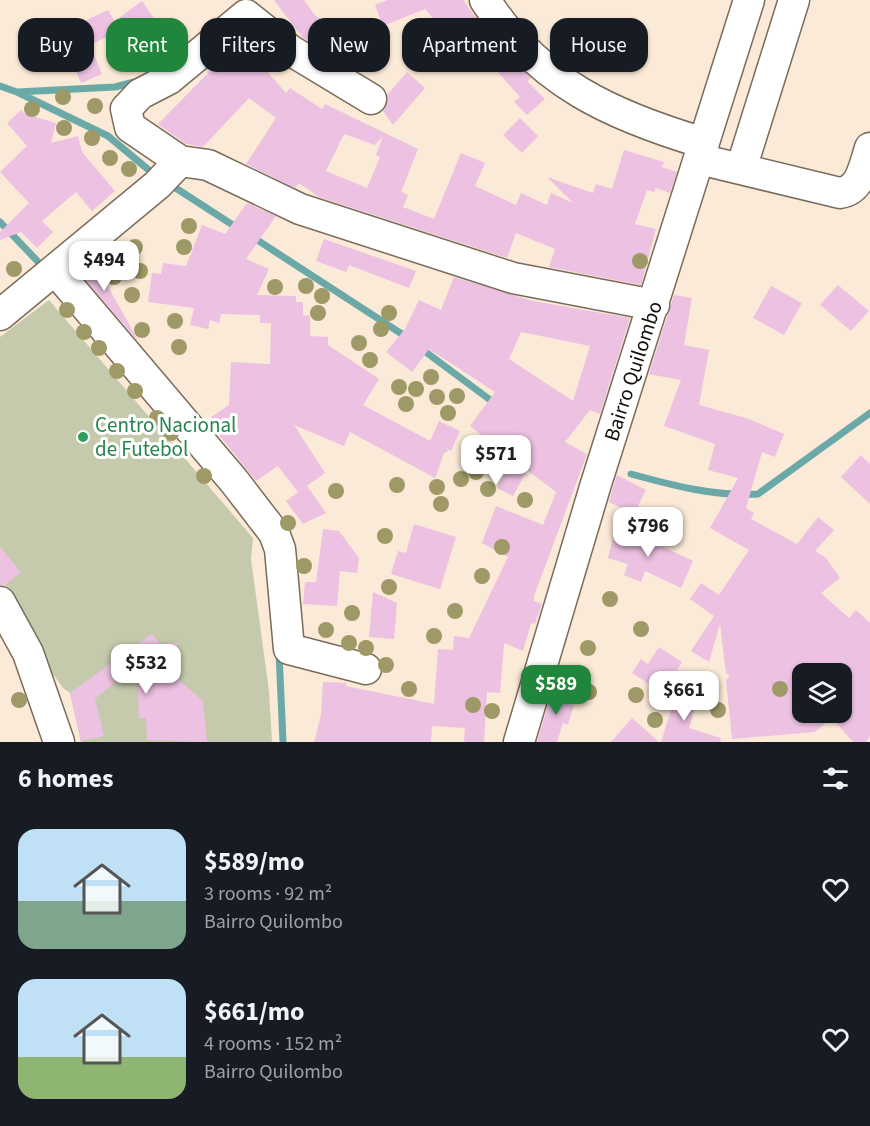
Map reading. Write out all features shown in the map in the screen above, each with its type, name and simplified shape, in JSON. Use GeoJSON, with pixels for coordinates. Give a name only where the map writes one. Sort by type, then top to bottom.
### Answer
{"type":"FeatureCollection","features":[{"type":"Feature","properties":{"kind":"street"},"geometry":{"type":"LineString","coordinates":[[486,0],[528,53],[581,96],[741,169],[830,192],[849,192],[859,180],[870,148]]}},
{"type":"Feature","properties":{"kind":"street","name":"Bairro Quilombo"},"geometry":{"type":"LineString","coordinates":[[519,742],[595,487],[749,0]]}},
{"type":"Feature","properties":{"kind":"street"},"geometry":{"type":"LineString","coordinates":[[741,169],[794,0]]}},
{"type":"Feature","properties":{"kind":"street"},"geometry":{"type":"LineString","coordinates":[[370,99],[290,50],[246,15],[170,79],[140,94],[126,109],[130,127],[180,161],[208,165],[300,209],[513,278],[654,305]]}},
{"type":"Feature","properties":{"kind":"street"},"geometry":{"type":"LineString","coordinates":[[0,315],[56,271],[157,185],[180,161]]}},
{"type":"Feature","properties":{"kind":"street"},"geometry":{"type":"LineString","coordinates":[[56,271],[234,481],[274,533],[281,557],[289,649],[366,669]]}},
{"type":"Feature","properties":{"kind":"street"},"geometry":{"type":"LineString","coordinates":[[0,602],[28,653],[59,742]]}},
{"type":"Feature","properties":{"kind":"green space","name":"Centro Nacional de Futebol"},"geometry":{"type":"Polygon","coordinates":[[[49,300],[253,538],[251,559],[269,691],[272,742],[81,742],[70,693],[63,688],[48,667],[0,576],[0,337],[49,300]]]}},
{"type":"Feature","properties":{"kind":"building"},"geometry":{"type":"Polygon","coordinates":[[[274,0],[304,0],[319,18],[308,18],[308,41],[296,29],[296,18],[288,18],[274,0]]]}},
{"type":"Feature","properties":{"kind":"building"},"geometry":{"type":"Polygon","coordinates":[[[387,0],[463,0],[476,18],[433,18],[425,9],[390,23],[390,18],[380,18],[375,5],[387,0]]]}},
{"type":"Feature","properties":{"kind":"building"},"geometry":{"type":"Polygon","coordinates":[[[142,1],[154,18],[119,18],[142,1]]]}},
{"type":"Feature","properties":{"kind":"building"},"geometry":{"type":"Polygon","coordinates":[[[108,10],[113,18],[106,18],[106,38],[94,43],[94,18],[91,18],[108,10]]]}},
{"type":"Feature","properties":{"kind":"building"},"geometry":{"type":"Polygon","coordinates":[[[94,55],[102,74],[81,83],[76,72],[94,72],[94,55]]]}},
{"type":"Feature","properties":{"kind":"building"},"geometry":{"type":"Polygon","coordinates":[[[209,72],[268,72],[286,93],[290,88],[322,109],[325,104],[418,149],[401,192],[408,195],[403,207],[434,219],[461,153],[485,163],[475,186],[516,205],[521,193],[547,205],[551,193],[573,203],[547,177],[593,193],[596,184],[612,189],[624,150],[664,162],[662,167],[677,172],[670,193],[656,188],[654,192],[647,190],[635,224],[656,229],[641,285],[549,267],[555,249],[516,233],[507,258],[319,197],[299,183],[295,188],[246,164],[276,118],[249,98],[203,147],[186,144],[158,124],[209,72]],[[344,134],[326,171],[367,188],[380,157],[376,155],[383,136],[375,145],[344,134]]]}},
{"type":"Feature","properties":{"kind":"building"},"geometry":{"type":"Polygon","coordinates":[[[407,72],[425,88],[393,125],[383,111],[388,100],[387,95],[407,72]]]}},
{"type":"Feature","properties":{"kind":"building"},"geometry":{"type":"Polygon","coordinates":[[[498,72],[525,72],[531,78],[527,81],[545,99],[527,115],[514,102],[520,97],[498,72]]]}},
{"type":"Feature","properties":{"kind":"building"},"geometry":{"type":"Polygon","coordinates":[[[21,110],[25,114],[56,123],[51,143],[78,136],[82,152],[115,191],[92,211],[76,192],[42,221],[53,232],[37,248],[21,232],[0,240],[0,232],[29,203],[0,172],[27,146],[7,123],[21,110]]]}},
{"type":"Feature","properties":{"kind":"building"},"geometry":{"type":"Polygon","coordinates":[[[520,118],[538,136],[522,153],[503,135],[520,118]]]}},
{"type":"Feature","properties":{"kind":"building"},"geometry":{"type":"Polygon","coordinates":[[[247,203],[276,216],[246,259],[269,269],[257,295],[296,296],[296,302],[303,302],[303,315],[310,316],[310,336],[328,337],[328,345],[379,379],[363,405],[430,441],[439,421],[460,431],[451,451],[446,448],[448,451],[444,453],[435,478],[350,432],[344,446],[294,425],[325,473],[298,492],[278,466],[256,481],[207,420],[229,405],[231,362],[270,364],[271,323],[260,323],[260,315],[221,314],[219,323],[210,320],[208,329],[190,325],[194,308],[148,302],[152,273],[161,274],[163,263],[186,266],[202,225],[225,234],[247,203]]]}},
{"type":"Feature","properties":{"kind":"building"},"geometry":{"type":"Polygon","coordinates":[[[324,239],[416,271],[409,288],[349,265],[346,272],[316,261],[324,239]]]}},
{"type":"Feature","properties":{"kind":"building"},"geometry":{"type":"Polygon","coordinates":[[[93,260],[138,340],[79,272],[93,260]]]}},
{"type":"Feature","properties":{"kind":"building"},"geometry":{"type":"Polygon","coordinates":[[[454,277],[533,301],[630,318],[600,414],[590,410],[565,442],[587,454],[534,596],[534,601],[542,604],[535,624],[531,623],[523,651],[504,643],[500,693],[487,692],[484,742],[464,742],[465,728],[432,726],[431,742],[314,742],[321,715],[323,682],[347,683],[346,686],[434,704],[438,649],[453,650],[454,636],[469,638],[508,557],[482,543],[496,506],[543,525],[556,492],[527,470],[513,496],[497,488],[513,459],[470,426],[495,392],[429,349],[412,372],[386,352],[405,329],[419,300],[441,310],[454,277]],[[521,332],[509,359],[573,401],[590,346],[521,332]]]}},
{"type":"Feature","properties":{"kind":"building"},"geometry":{"type":"Polygon","coordinates":[[[838,285],[869,311],[851,331],[820,305],[838,285]]]}},
{"type":"Feature","properties":{"kind":"building"},"geometry":{"type":"Polygon","coordinates":[[[771,286],[802,303],[784,335],[753,318],[771,286]]]}},
{"type":"Feature","properties":{"kind":"building"},"geometry":{"type":"Polygon","coordinates":[[[674,295],[692,298],[684,345],[709,350],[699,405],[746,418],[784,434],[775,457],[762,452],[746,508],[754,513],[751,519],[797,544],[818,517],[834,530],[815,551],[826,558],[840,578],[821,593],[849,618],[856,610],[870,623],[870,736],[866,742],[853,742],[836,723],[852,723],[852,663],[792,663],[792,723],[826,723],[815,732],[732,739],[726,680],[730,676],[726,673],[720,624],[709,662],[691,651],[714,616],[690,599],[701,583],[719,595],[749,550],[710,528],[738,478],[708,470],[715,444],[664,426],[681,380],[649,374],[674,295]]]}},
{"type":"Feature","properties":{"kind":"building"},"geometry":{"type":"Polygon","coordinates":[[[861,455],[870,464],[870,504],[841,477],[861,455]]]}},
{"type":"Feature","properties":{"kind":"building"},"geometry":{"type":"Polygon","coordinates":[[[617,475],[646,490],[634,514],[609,502],[617,475]]]}},
{"type":"Feature","properties":{"kind":"building"},"geometry":{"type":"Polygon","coordinates":[[[307,486],[326,513],[303,524],[286,501],[307,486]]]}},
{"type":"Feature","properties":{"kind":"building"},"geometry":{"type":"Polygon","coordinates":[[[414,524],[456,537],[440,589],[391,574],[398,551],[406,553],[414,524]]]}},
{"type":"Feature","properties":{"kind":"building"},"geometry":{"type":"Polygon","coordinates":[[[616,526],[643,533],[642,537],[693,561],[681,588],[645,571],[641,582],[624,575],[628,564],[608,558],[616,526]]]}},
{"type":"Feature","properties":{"kind":"building"},"geometry":{"type":"Polygon","coordinates":[[[323,529],[339,531],[359,558],[357,573],[340,571],[337,606],[303,604],[305,582],[316,582],[323,529]]]}},
{"type":"Feature","properties":{"kind":"building"},"geometry":{"type":"Polygon","coordinates":[[[0,547],[21,572],[4,586],[0,585],[0,547]]]}},
{"type":"Feature","properties":{"kind":"building"},"geometry":{"type":"Polygon","coordinates":[[[373,592],[397,603],[394,639],[369,637],[373,592]]]}},
{"type":"Feature","properties":{"kind":"building"},"geometry":{"type":"Polygon","coordinates":[[[152,634],[160,644],[177,643],[180,681],[203,701],[207,742],[147,740],[146,718],[139,718],[137,664],[95,699],[104,736],[81,741],[70,693],[152,634]]]}},
{"type":"Feature","properties":{"kind":"building"},"geometry":{"type":"Polygon","coordinates":[[[659,647],[682,662],[663,693],[632,673],[641,659],[648,664],[659,647]]]}},
{"type":"Feature","properties":{"kind":"building"},"geometry":{"type":"Polygon","coordinates":[[[553,688],[571,693],[568,704],[574,705],[568,725],[563,723],[557,742],[537,742],[553,688]]]}},
{"type":"Feature","properties":{"kind":"building"},"geometry":{"type":"Polygon","coordinates":[[[677,691],[698,697],[689,728],[721,738],[720,742],[661,742],[677,691]]]}},
{"type":"Feature","properties":{"kind":"building"},"geometry":{"type":"Polygon","coordinates":[[[632,718],[659,742],[611,742],[632,718]]]}},
{"type":"Feature","properties":{"kind":"waterway"},"geometry":{"type":"LineString","coordinates":[[0,86],[17,92],[115,87],[138,81]]}},
{"type":"Feature","properties":{"kind":"waterway"},"geometry":{"type":"LineString","coordinates":[[17,92],[108,136],[156,176]]}},
{"type":"Feature","properties":{"kind":"waterway"},"geometry":{"type":"LineString","coordinates":[[168,183],[239,229]]}},
{"type":"Feature","properties":{"kind":"waterway"},"geometry":{"type":"LineString","coordinates":[[0,222],[45,269]]}},
{"type":"Feature","properties":{"kind":"waterway"},"geometry":{"type":"LineString","coordinates":[[251,236],[408,338]]}},
{"type":"Feature","properties":{"kind":"waterway"},"geometry":{"type":"LineString","coordinates":[[419,347],[497,405]]}},
{"type":"Feature","properties":{"kind":"waterway"},"geometry":{"type":"LineString","coordinates":[[631,474],[710,492],[758,494],[870,413]]}},
{"type":"Feature","properties":{"kind":"waterway"},"geometry":{"type":"LineString","coordinates":[[279,652],[283,742]]}},
{"type":"Feature","properties":{"kind":"place","name":"Centro Nacional de Futebol"},"geometry":{"type":"Point","coordinates":[83,437]}}]}
